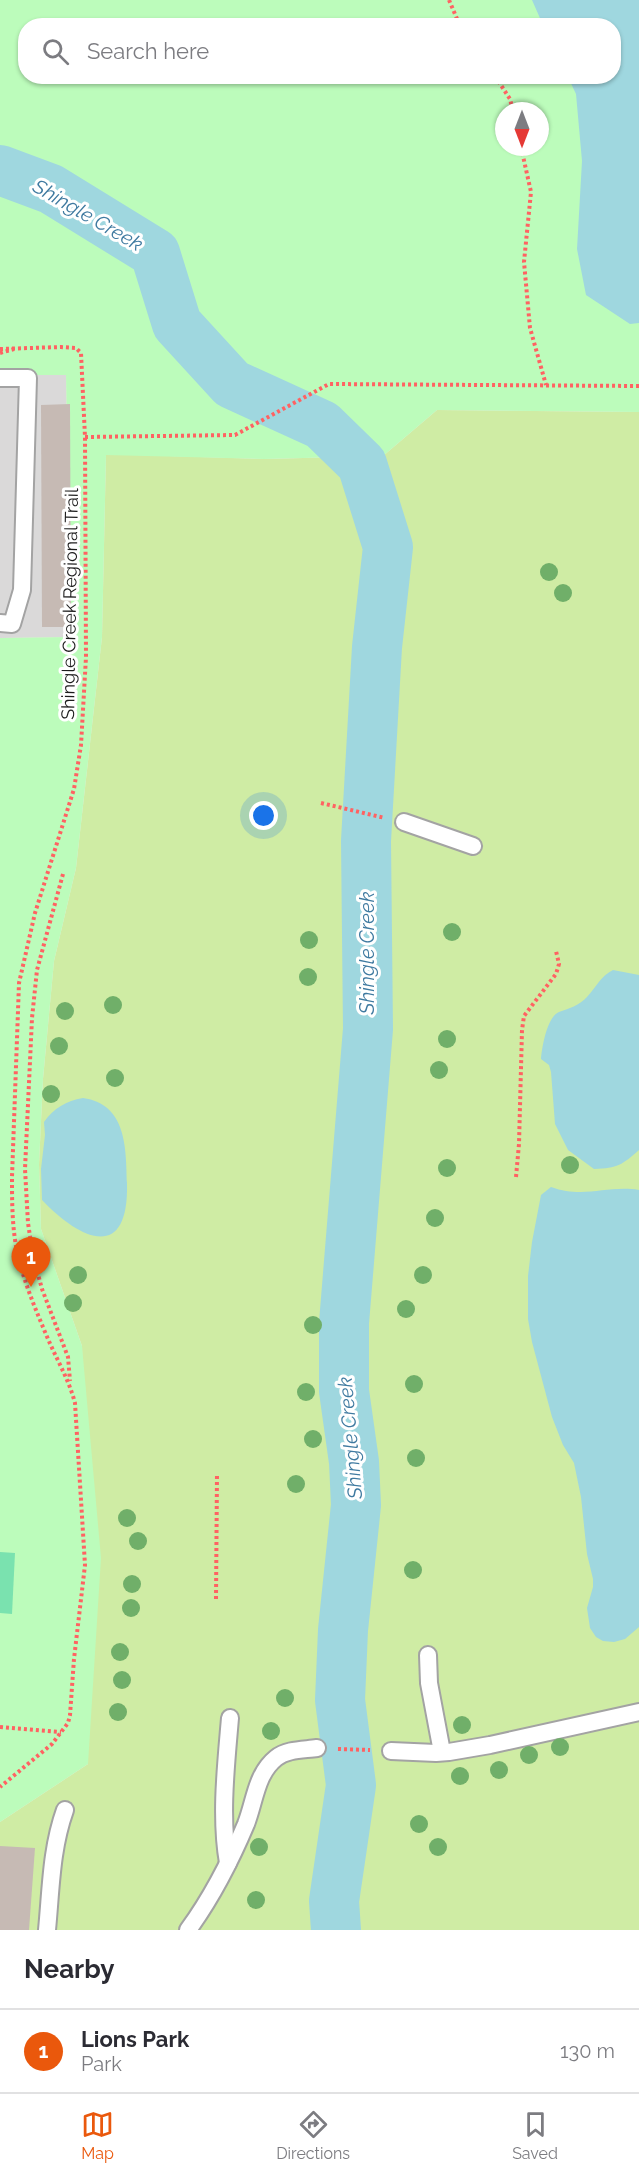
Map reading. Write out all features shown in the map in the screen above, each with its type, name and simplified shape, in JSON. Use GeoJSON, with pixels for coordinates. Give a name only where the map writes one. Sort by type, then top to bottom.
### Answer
{"type":"FeatureCollection","features":[{"type":"Feature","properties":{"kind":"lane"},"geometry":{"type":"LineString","coordinates":[[0,378],[28,378],[22,590],[12,624],[0,623]]}},
{"type":"Feature","properties":{"kind":"lane"},"geometry":{"type":"LineString","coordinates":[[404,822],[473,846]]}},
{"type":"Feature","properties":{"kind":"lane"},"geometry":{"type":"LineString","coordinates":[[428,1655],[429,1683],[442,1752]]}},
{"type":"Feature","properties":{"kind":"lane"},"geometry":{"type":"LineString","coordinates":[[392,1751],[442,1752],[490,1745],[639,1712]]}},
{"type":"Feature","properties":{"kind":"lane"},"geometry":{"type":"LineString","coordinates":[[228,1864],[225,1849],[225,1805],[230,1718]]}},
{"type":"Feature","properties":{"kind":"lane"},"geometry":{"type":"LineString","coordinates":[[188,1930],[217,1887],[228,1864],[245,1825],[261,1776],[284,1752],[317,1748]]}},
{"type":"Feature","properties":{"kind":"lane"},"geometry":{"type":"LineString","coordinates":[[47,1930],[52,1860],[65,1810]]}},
{"type":"Feature","properties":{"kind":"path"},"geometry":{"type":"LineString","coordinates":[[449,0],[457,18]]}},
{"type":"Feature","properties":{"kind":"path"},"geometry":{"type":"LineString","coordinates":[[500,84],[511,102]]}},
{"type":"Feature","properties":{"kind":"path"},"geometry":{"type":"LineString","coordinates":[[523,156],[531,192],[524,262],[529,317],[546,385]]}},
{"type":"Feature","properties":{"kind":"path"},"geometry":{"type":"LineString","coordinates":[[0,353],[20,347]]}},
{"type":"Feature","properties":{"kind":"path","name":"Shingle Creek Regional Trail"},"geometry":{"type":"LineString","coordinates":[[0,349],[61,347],[76,348],[81,354],[85,437],[86,657],[81,745],[74,789],[34,913],[20,983],[12,1177],[12,1206],[19,1259],[39,1318],[70,1385],[75,1403],[85,1565],[70,1715],[62,1732],[52,1744],[0,1787]]}},
{"type":"Feature","properties":{"kind":"path"},"geometry":{"type":"LineString","coordinates":[[85,437],[235,435],[329,384],[639,386]]}},
{"type":"Feature","properties":{"kind":"path"},"geometry":{"type":"LineString","coordinates":[[321,803],[404,822]]}},
{"type":"Feature","properties":{"kind":"path"},"geometry":{"type":"LineString","coordinates":[[63,874],[37,969],[32,1018],[25,1169],[28,1223],[33,1256],[42,1289],[68,1357],[70,1385]]}},
{"type":"Feature","properties":{"kind":"path"},"geometry":{"type":"LineString","coordinates":[[516,1177],[524,1016],[555,974],[559,964],[556,951]]}},
{"type":"Feature","properties":{"kind":"path"},"geometry":{"type":"LineString","coordinates":[[216,1599],[217,1474]]}},
{"type":"Feature","properties":{"kind":"path"},"geometry":{"type":"LineString","coordinates":[[0,1727],[62,1732]]}},
{"type":"Feature","properties":{"kind":"path"},"geometry":{"type":"LineString","coordinates":[[317,1748],[392,1751]]}},
{"type":"Feature","properties":{"kind":"shaded area"},"geometry":{"type":"Polygon","coordinates":[[[0,375],[66,375],[71,637],[0,638],[0,375]]]}},
{"type":"Feature","properties":{"kind":"green space"},"geometry":{"type":"Polygon","coordinates":[[[0,0],[639,0],[639,412],[437,410],[383,456],[264,459],[106,455],[102,637],[76,868],[54,961],[43,1079],[39,1164],[41,1229],[82,1346],[101,1558],[88,1764],[0,1822],[0,638],[71,637],[66,375],[0,375],[0,0]]]}},
{"type":"Feature","properties":{"kind":"green space"},"geometry":{"type":"Polygon","coordinates":[[[437,410],[639,412],[639,1930],[0,1930],[0,1822],[88,1764],[82,1346],[41,1229],[39,1164],[43,1079],[54,961],[76,868],[102,637],[106,454],[264,459],[383,456],[437,410]]]}},
{"type":"Feature","properties":{"kind":"green space"},"geometry":{"type":"Polygon","coordinates":[[[0,1552],[15,1553],[12,1614],[0,1613],[0,1552]]]}},
{"type":"Feature","properties":{"kind":"water"},"geometry":{"type":"Polygon","coordinates":[[[532,0],[639,0],[639,323],[630,324],[586,295],[577,249],[582,161],[576,94],[571,84],[621,84],[621,18],[540,18],[532,0]]]}},
{"type":"Feature","properties":{"kind":"water"},"geometry":{"type":"Polygon","coordinates":[[[613,970],[639,975],[639,1150],[619,1165],[594,1169],[568,1150],[555,1124],[551,1072],[549,1065],[541,1059],[546,1033],[555,1015],[584,1000],[613,970]]]}},
{"type":"Feature","properties":{"kind":"water"},"geometry":{"type":"Polygon","coordinates":[[[83,1098],[97,1102],[108,1109],[116,1119],[121,1130],[126,1156],[125,1208],[120,1225],[111,1234],[100,1236],[86,1233],[72,1225],[42,1200],[44,1122],[61,1106],[83,1098]]]}},
{"type":"Feature","properties":{"kind":"water"},"geometry":{"type":"Polygon","coordinates":[[[551,1187],[574,1192],[639,1190],[639,1627],[625,1639],[614,1642],[603,1641],[596,1637],[590,1628],[587,1608],[593,1579],[587,1554],[581,1497],[574,1463],[563,1445],[552,1417],[528,1319],[528,1276],[532,1242],[541,1195],[551,1187]]]}},
{"type":"Feature","properties":{"kind":"building"},"geometry":{"type":"Polygon","coordinates":[[[70,404],[71,627],[42,627],[41,405],[70,404]]]}},
{"type":"Feature","properties":{"kind":"building"},"geometry":{"type":"Polygon","coordinates":[[[0,1846],[35,1848],[29,1930],[0,1930],[0,1846]]]}},
{"type":"Feature","properties":{"kind":"waterway","name":"Shingle Creek"},"geometry":{"type":"LineString","coordinates":[[0,170],[51,189],[155,253],[177,324],[232,384],[322,425],[362,464],[388,547],[377,647],[366,841],[368,1029],[344,1323],[344,1391],[354,1462],[356,1505],[343,1630],[340,1700],[351,1785],[334,1901],[336,1930]]}},
{"type":"Feature","properties":{"kind":"place","name":"Lions Park"},"geometry":{"type":"Point","coordinates":[31,1287]}}]}
